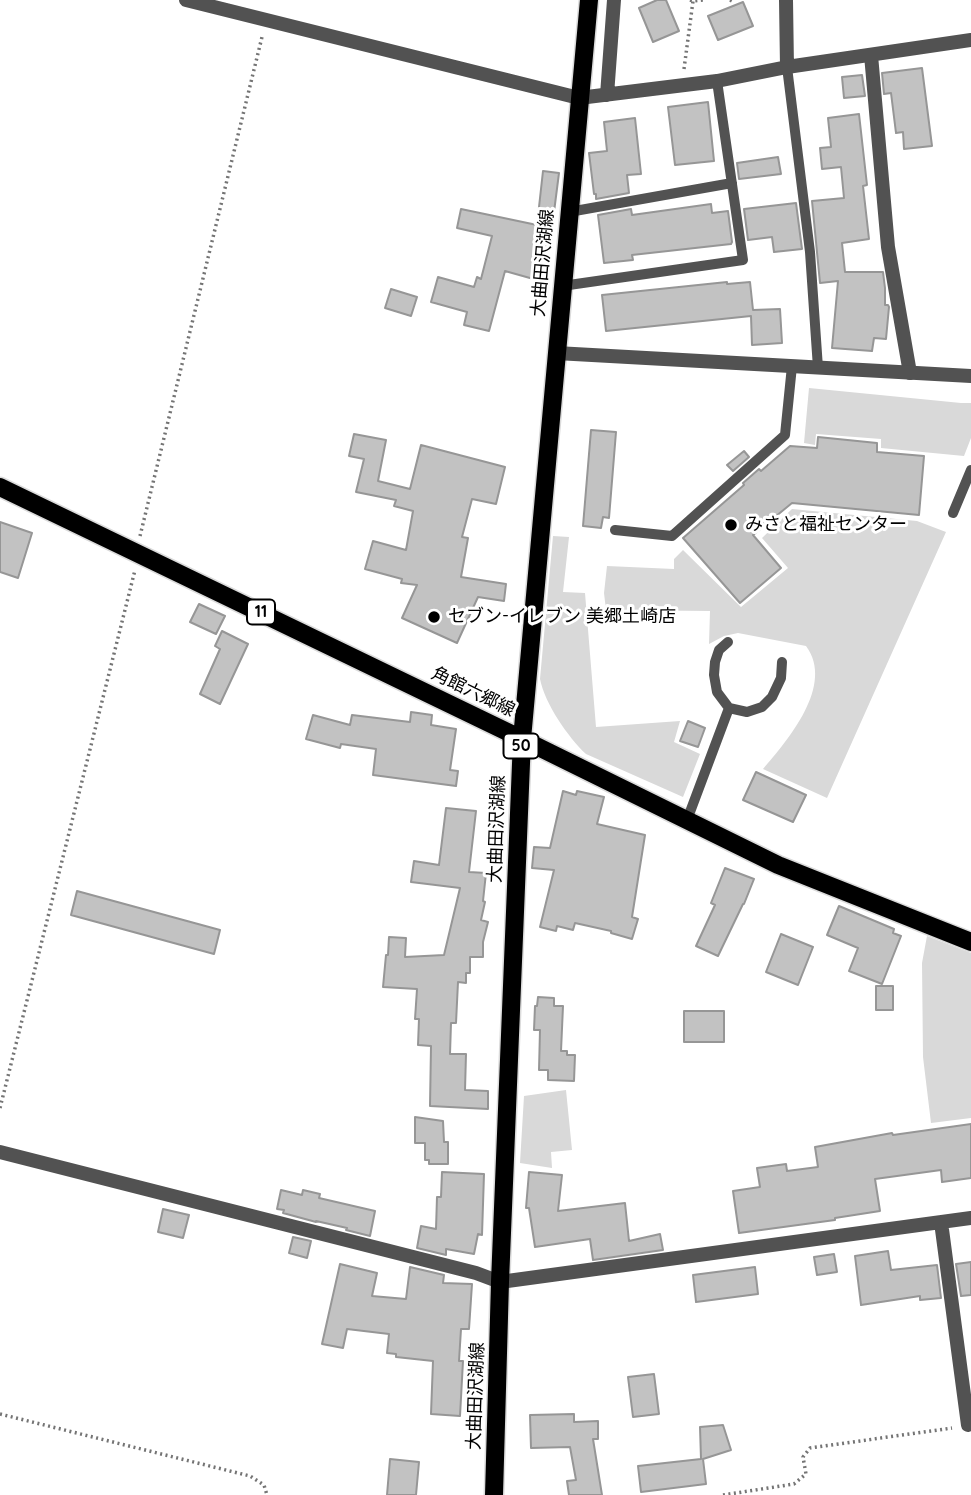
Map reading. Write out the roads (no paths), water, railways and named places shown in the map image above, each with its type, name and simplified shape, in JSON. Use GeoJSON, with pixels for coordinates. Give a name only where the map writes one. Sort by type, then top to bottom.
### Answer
{"type":"FeatureCollection","features":[{"type":"Feature","properties":{"kind":"main road","name":"大曲田沢湖線"},"geometry":{"type":"LineString","coordinates":[[495,1495],[500,1282],[522,738],[589,0]]}},
{"type":"Feature","properties":{"kind":"main road","name":"角館六郷線"},"geometry":{"type":"LineString","coordinates":[[0,487],[522,738],[778,865],[971,942]]}},
{"type":"Feature","properties":{"kind":"street"},"geometry":{"type":"LineString","coordinates":[[186,0],[579,99],[718,81],[787,67],[971,40]]}},
{"type":"Feature","properties":{"kind":"street"},"geometry":{"type":"LineString","coordinates":[[607,95],[614,0]]}},
{"type":"Feature","properties":{"kind":"street"},"geometry":{"type":"LineString","coordinates":[[786,0],[787,67]]}},
{"type":"Feature","properties":{"kind":"street"},"geometry":{"type":"LineString","coordinates":[[871,55],[887,247],[910,373]]}},
{"type":"Feature","properties":{"kind":"street"},"geometry":{"type":"LineString","coordinates":[[556,353],[971,376]]}},
{"type":"Feature","properties":{"kind":"street"},"geometry":{"type":"LineString","coordinates":[[0,1152],[477,1272],[500,1282],[971,1218]]}},
{"type":"Feature","properties":{"kind":"street"},"geometry":{"type":"LineString","coordinates":[[941,1222],[968,1425]]}},
{"type":"Feature","properties":{"kind":"lane"},"geometry":{"type":"LineString","coordinates":[[787,67],[810,252],[818,368]]}},
{"type":"Feature","properties":{"kind":"lane"},"geometry":{"type":"LineString","coordinates":[[562,286],[743,260],[718,81]]}},
{"type":"Feature","properties":{"kind":"lane"},"geometry":{"type":"LineString","coordinates":[[569,212],[732,183]]}},
{"type":"Feature","properties":{"kind":"lane"},"geometry":{"type":"LineString","coordinates":[[615,530],[672,536],[785,435],[792,366]]}},
{"type":"Feature","properties":{"kind":"lane"},"geometry":{"type":"LineString","coordinates":[[953,513],[971,470]]}},
{"type":"Feature","properties":{"kind":"lane"},"geometry":{"type":"LineString","coordinates":[[728,642],[719,650],[714,675],[717,692],[729,708],[747,712],[762,707],[772,697],[781,678],[782,662]]}},
{"type":"Feature","properties":{"kind":"lane"},"geometry":{"type":"LineString","coordinates":[[687,820],[729,708]]}},
{"type":"Feature","properties":{"kind":"place","name":"みさと福祉センター"},"geometry":{"type":"Point","coordinates":[731,525]}},
{"type":"Feature","properties":{"kind":"place","name":"セブン-イレブン 美郷土崎店"},"geometry":{"type":"Point","coordinates":[434,617]}}]}
